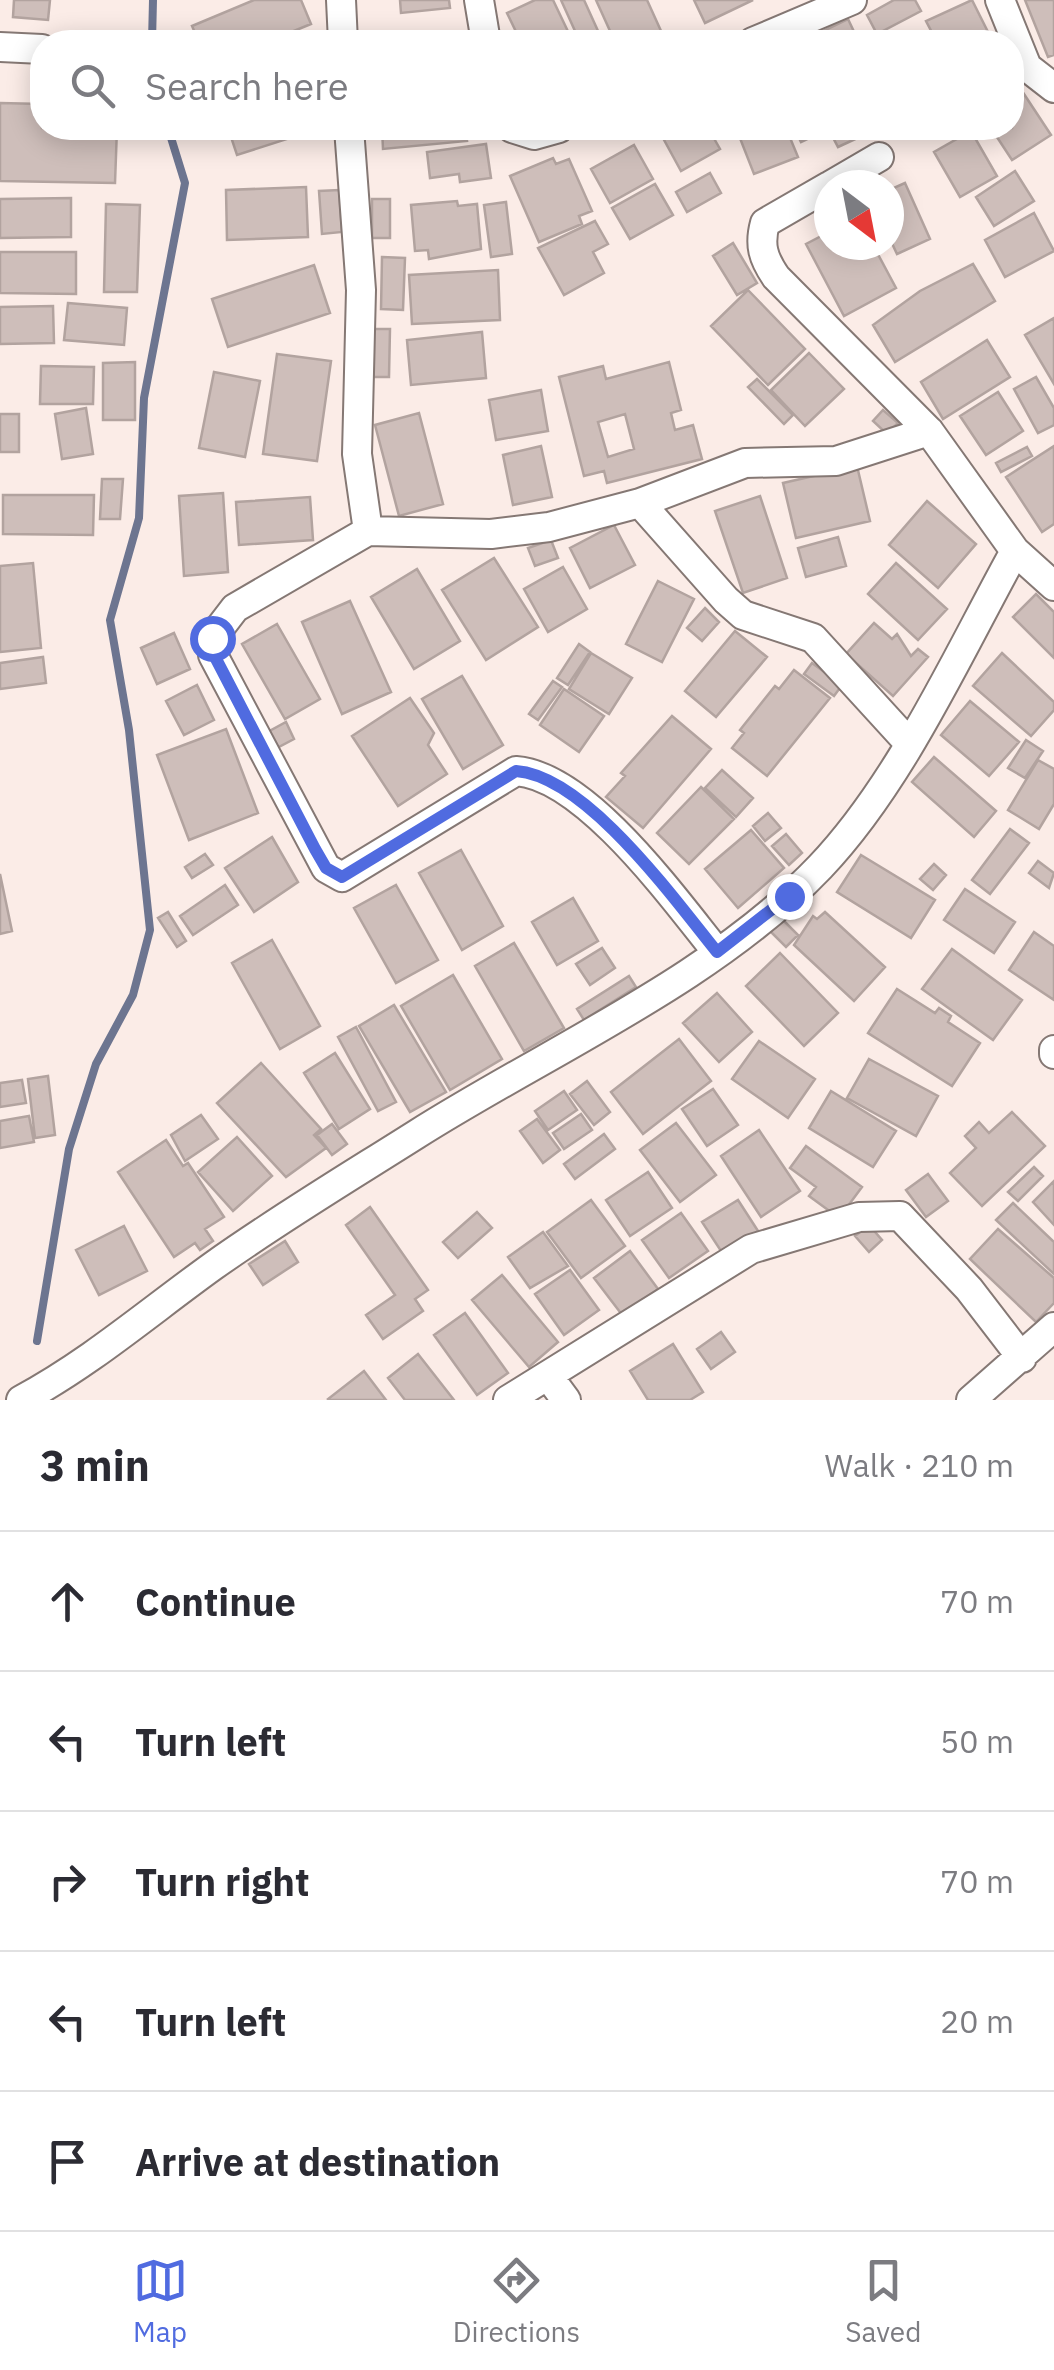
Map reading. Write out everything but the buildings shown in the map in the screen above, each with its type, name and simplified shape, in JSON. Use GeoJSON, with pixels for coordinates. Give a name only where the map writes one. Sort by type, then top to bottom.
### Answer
{"type":"FeatureCollection","features":[{"type":"Feature","properties":{"kind":"street"},"geometry":{"type":"LineString","coordinates":[[341,0],[342,30]]}},
{"type":"Feature","properties":{"kind":"street"},"geometry":{"type":"LineString","coordinates":[[479,0],[484,30]]}},
{"type":"Feature","properties":{"kind":"street"},"geometry":{"type":"LineString","coordinates":[[781,30],[852,0]]}},
{"type":"Feature","properties":{"kind":"street"},"geometry":{"type":"LineString","coordinates":[[1000,0],[1012,30]]}},
{"type":"Feature","properties":{"kind":"street"},"geometry":{"type":"LineString","coordinates":[[0,47],[30,48]]}},
{"type":"Feature","properties":{"kind":"street"},"geometry":{"type":"LineString","coordinates":[[1024,60],[1027,68],[1054,88]]}},
{"type":"Feature","properties":{"kind":"street"},"geometry":{"type":"LineString","coordinates":[[350,140],[361,290],[358,454],[368,530]]}},
{"type":"Feature","properties":{"kind":"street"},"geometry":{"type":"LineString","coordinates":[[856,170],[878,157]]}},
{"type":"Feature","properties":{"kind":"street"},"geometry":{"type":"LineString","coordinates":[[814,194],[766,223],[760,240],[764,258],[776,277],[929,431],[1015,552],[1054,586]]}},
{"type":"Feature","properties":{"kind":"street"},"geometry":{"type":"LineString","coordinates":[[717,952],[623,840],[561,786],[537,772],[516,771],[352,873],[342,877],[326,868],[214,655],[212,638],[235,608],[368,530],[491,534],[549,527],[640,503],[745,462],[836,460],[929,431]]}},
{"type":"Feature","properties":{"kind":"street"},"geometry":{"type":"LineString","coordinates":[[640,503],[726,600],[743,614],[812,638],[908,742]]}},
{"type":"Feature","properties":{"kind":"street"},"geometry":{"type":"LineString","coordinates":[[20,1400],[89,1359],[214,1266],[420,1132],[717,952],[820,867],[858,822],[908,742],[1015,552]]}},
{"type":"Feature","properties":{"kind":"street"},"geometry":{"type":"LineString","coordinates":[[508,1400],[558,1389],[751,1249],[859,1217],[900,1216],[958,1278],[1022,1358]]}},
{"type":"Feature","properties":{"kind":"street"},"geometry":{"type":"LineString","coordinates":[[971,1400],[1054,1328]]}},
{"type":"Feature","properties":{"kind":"waterway"},"geometry":{"type":"LineString","coordinates":[[152,30],[153,0]]}},
{"type":"Feature","properties":{"kind":"waterway"},"geometry":{"type":"LineString","coordinates":[[37,1341],[69,1149],[96,1064],[133,995],[150,930],[129,730],[110,620],[139,518],[144,398],[185,183],[172,140]]}},
{"type":"Feature","properties":{"kind":"route"},"geometry":{"type":"LineString","coordinates":[[212,638],[214,655],[315,849],[326,868],[342,877],[516,771],[537,772],[561,786],[623,840],[717,952],[789,896]]}}]}
